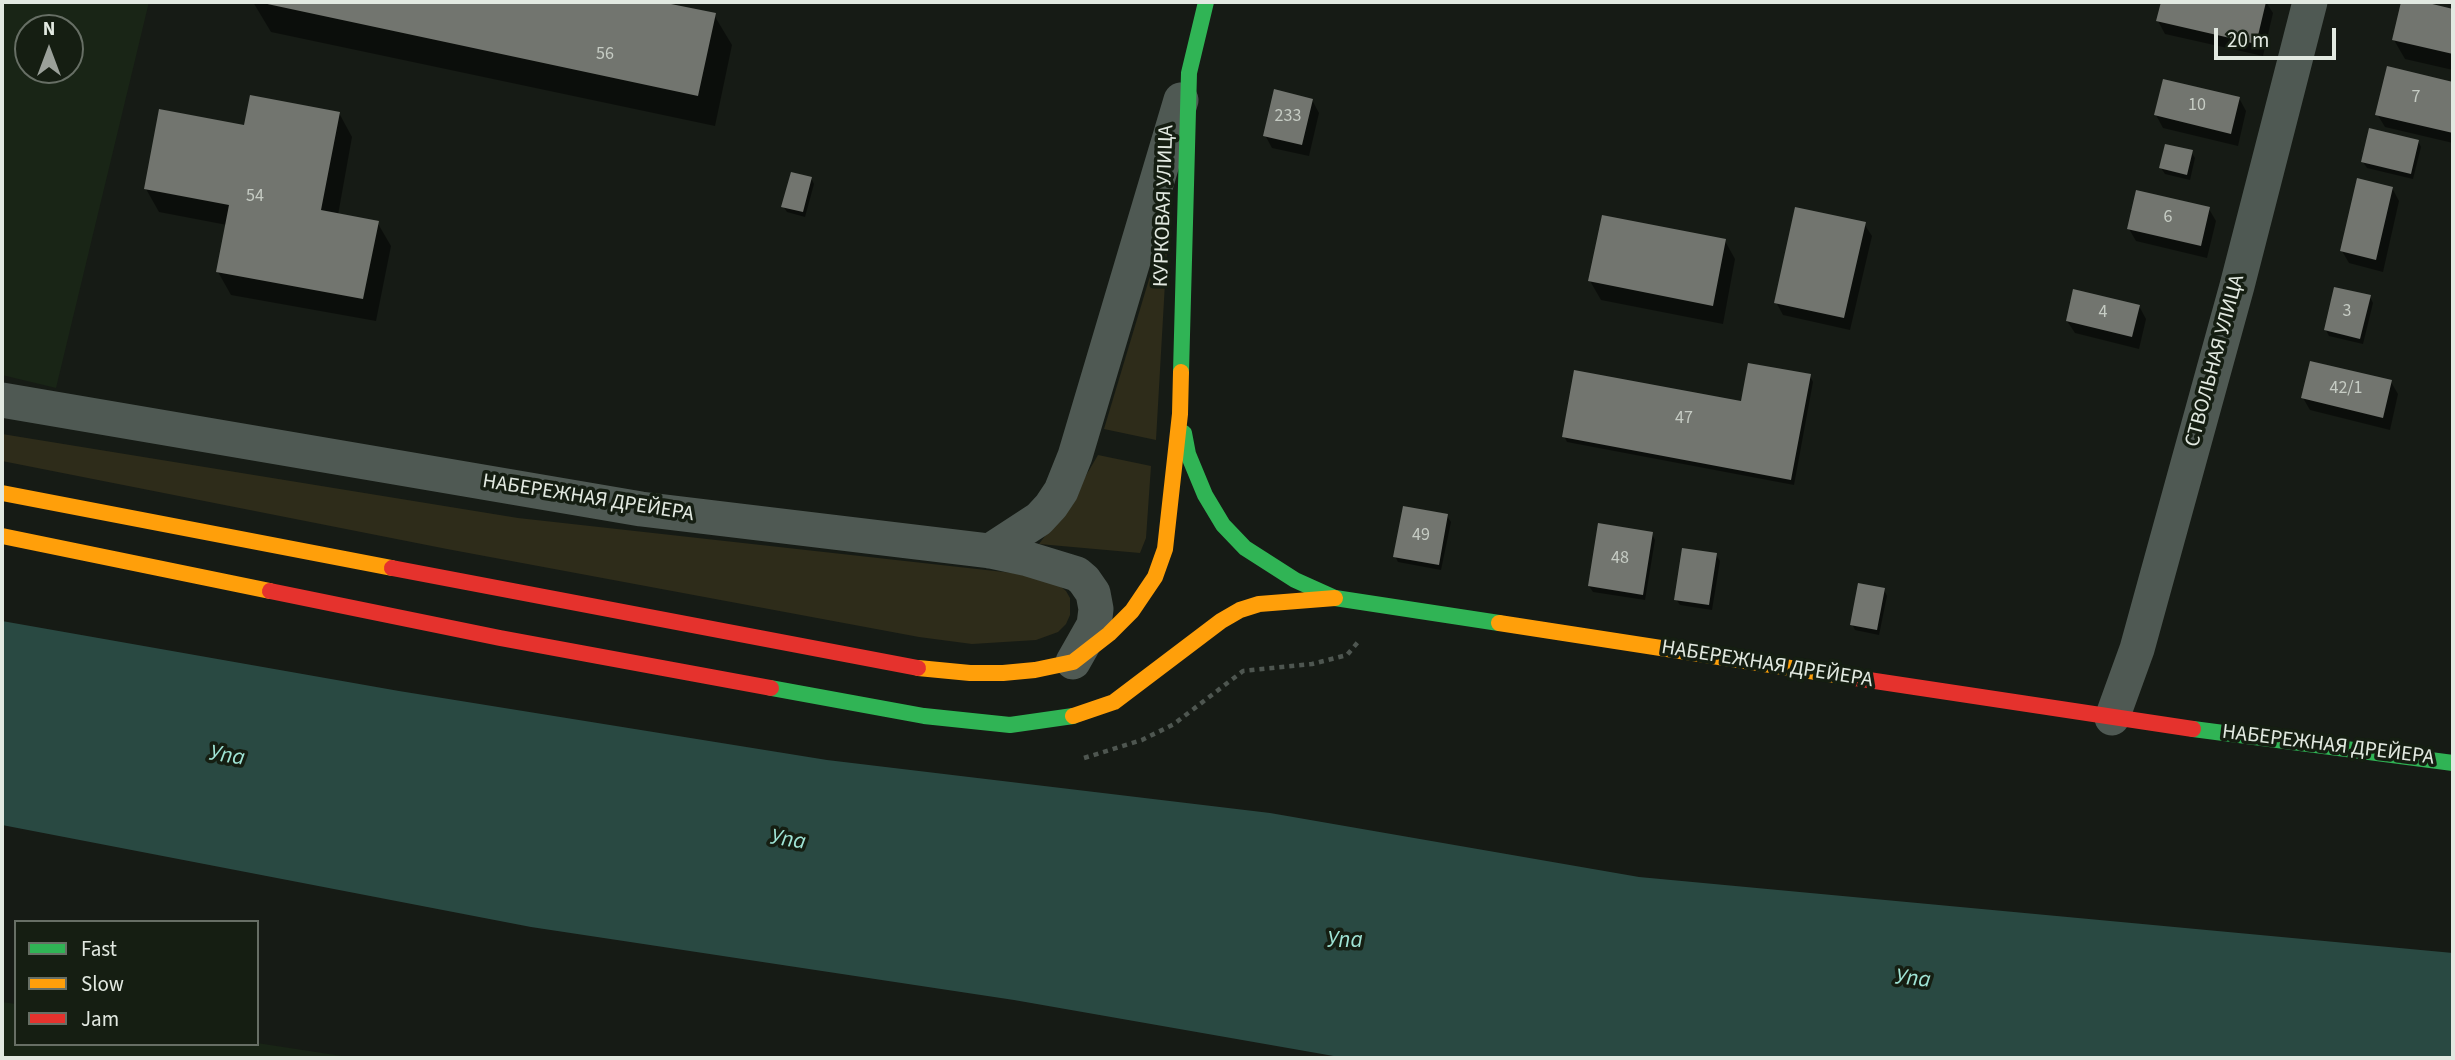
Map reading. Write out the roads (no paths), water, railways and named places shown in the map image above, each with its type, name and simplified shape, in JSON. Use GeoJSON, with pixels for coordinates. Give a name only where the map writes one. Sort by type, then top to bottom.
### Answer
{"type":"FeatureCollection","features":[{"type":"Feature","properties":{"kind":"main road","name":"КУРКОВАЯ УЛИЦА"},"geometry":{"type":"LineString","coordinates":[[1180,414],[1189,73],[1206,2]]}},
{"type":"Feature","properties":{"kind":"main road","name":"НАБЕРЕЖНАЯ ДРЕЙЕРА"},"geometry":{"type":"LineString","coordinates":[[1180,414],[1188,454],[1205,495],[1223,525],[1245,548],[1295,580],[1335,598],[2112,718],[2453,763]]}},
{"type":"Feature","properties":{"kind":"main road"},"geometry":{"type":"LineString","coordinates":[[2,493],[912,667],[970,673],[1003,673],[1073,662],[1109,634],[1132,611],[1155,577],[1165,548],[1180,414]]}},
{"type":"Feature","properties":{"kind":"main road"},"geometry":{"type":"LineString","coordinates":[[2,536],[500,638],[924,716],[1010,725],[1066,718],[1114,702],[1221,621],[1240,610],[1259,604],[1335,598]]}},
{"type":"Feature","properties":{"kind":"street","name":"СТВОЛЬНАЯ УЛИЦА"},"geometry":{"type":"LineString","coordinates":[[2112,718],[2137,649],[2237,286],[2311,2]]}},
{"type":"Feature","properties":{"kind":"street"},"geometry":{"type":"LineString","coordinates":[[990,551],[1039,519],[1051,506],[1075,456],[1189,73]]}},
{"type":"Feature","properties":{"kind":"street","name":"НАБЕРЕЖНАЯ ДРЕЙЕРА"},"geometry":{"type":"LineString","coordinates":[[2,400],[641,509],[990,551],[1067,570],[1090,587],[1096,609],[1094,625],[1073,662]]}},
{"type":"Feature","properties":{"kind":"water","name":"Упа"},"geometry":{"type":"Polygon","coordinates":[[[2,621],[399,691],[827,760],[1270,813],[1639,877],[2453,953],[2453,1058],[1345,1058],[1014,1000],[531,927],[2,825],[2,621]]]}}]}
